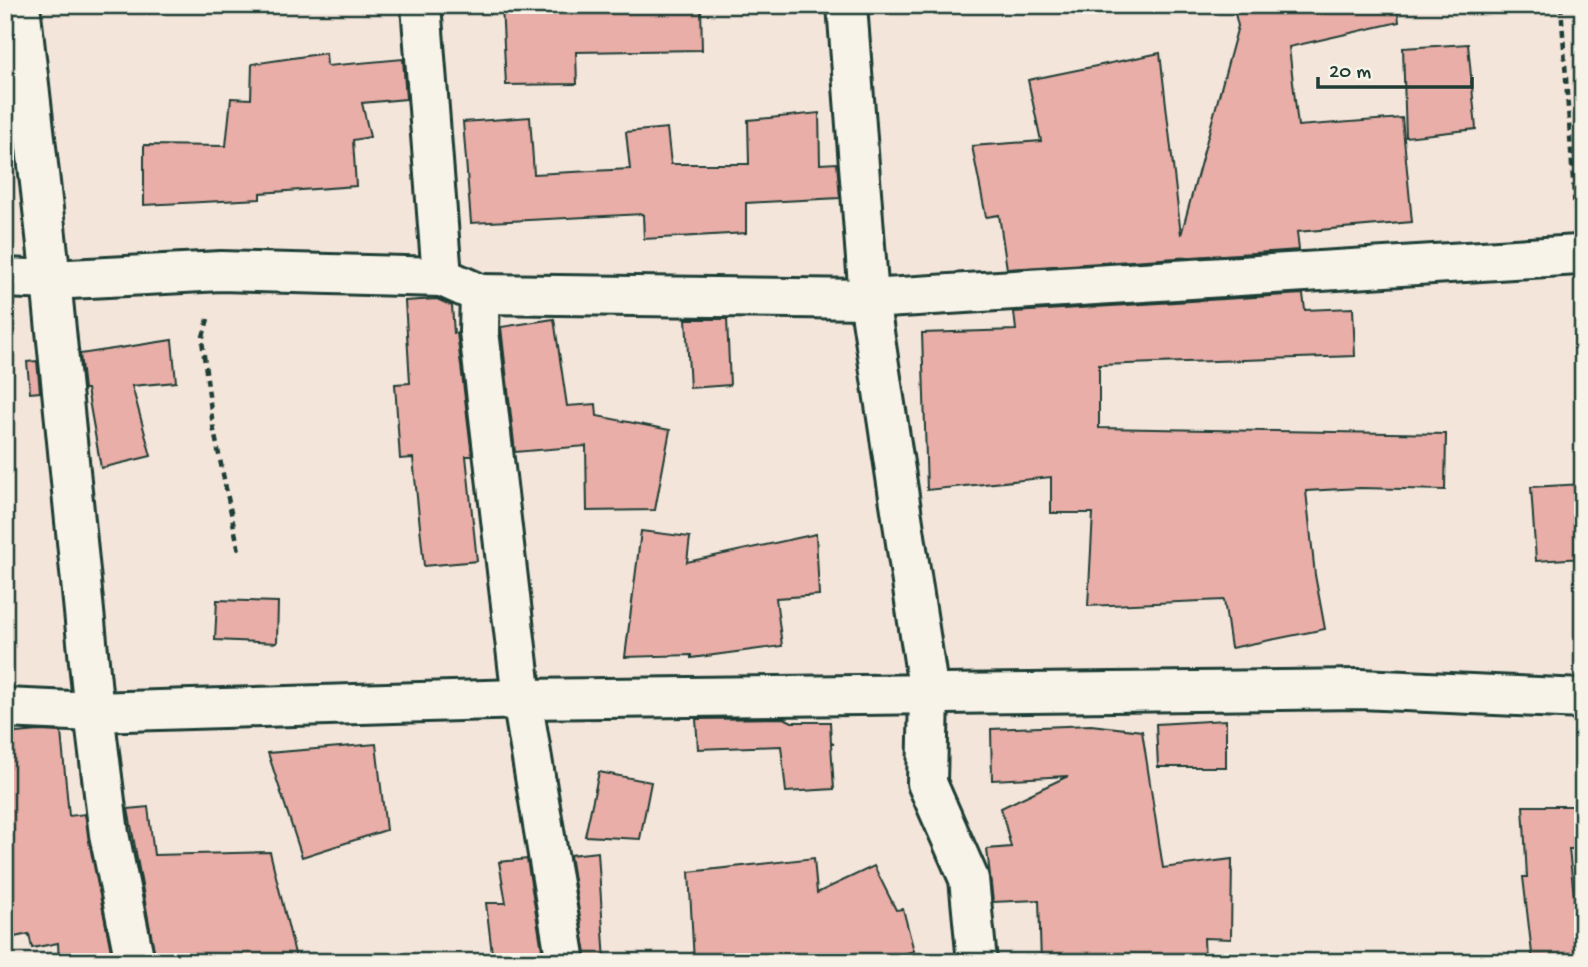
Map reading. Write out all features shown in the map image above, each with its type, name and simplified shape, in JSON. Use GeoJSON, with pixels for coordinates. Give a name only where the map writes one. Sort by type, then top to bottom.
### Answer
{"type":"FeatureCollection","features":[{"type":"Feature","properties":{"kind":"street"},"geometry":{"type":"LineString","coordinates":[[20,5],[108,834],[135,962]]}},
{"type":"Feature","properties":{"kind":"street"},"geometry":{"type":"LineString","coordinates":[[421,5],[442,277]]}},
{"type":"Feature","properties":{"kind":"street"},"geometry":{"type":"LineString","coordinates":[[847,5],[869,299],[929,694],[927,783],[969,879],[977,962]]}},
{"type":"Feature","properties":{"kind":"street"},"geometry":{"type":"LineString","coordinates":[[5,278],[51,280],[222,271],[442,277],[480,294],[869,299],[1578,255]]}},
{"type":"Feature","properties":{"kind":"street"},"geometry":{"type":"LineString","coordinates":[[480,294],[479,331],[522,699],[566,962]]}},
{"type":"Feature","properties":{"kind":"street"},"geometry":{"type":"LineString","coordinates":[[5,708],[94,712],[522,699],[1360,689],[1583,699]]}},
{"type":"Feature","properties":{"kind":"path"},"geometry":{"type":"LineString","coordinates":[[1561,5],[1578,255]]}},
{"type":"Feature","properties":{"kind":"path"},"geometry":{"type":"LineString","coordinates":[[222,271],[202,340],[213,426],[239,551]]}},
{"type":"Feature","properties":{"kind":"building"},"geometry":{"type":"Polygon","coordinates":[[[502,5],[701,5],[702,50],[576,52],[577,84],[506,85],[502,5]]]}},
{"type":"Feature","properties":{"kind":"building"},"geometry":{"type":"Polygon","coordinates":[[[1233,5],[1397,5],[1399,22],[1289,47],[1298,126],[1402,118],[1412,222],[1297,232],[1299,250],[1007,269],[999,215],[986,217],[972,146],[1041,141],[1028,80],[1160,53],[1181,235],[1238,26],[1233,5]]]}},
{"type":"Feature","properties":{"kind":"building"},"geometry":{"type":"Polygon","coordinates":[[[1468,44],[1476,129],[1406,137],[1403,48],[1468,44]]]}},
{"type":"Feature","properties":{"kind":"building"},"geometry":{"type":"Polygon","coordinates":[[[326,53],[327,66],[403,59],[406,99],[362,103],[370,137],[353,140],[356,186],[260,193],[260,199],[144,205],[144,145],[226,146],[231,98],[251,99],[252,64],[326,53]]]}},
{"type":"Feature","properties":{"kind":"building"},"geometry":{"type":"Polygon","coordinates":[[[819,113],[820,164],[837,163],[840,198],[746,203],[746,233],[644,239],[643,214],[471,223],[463,122],[530,117],[534,174],[630,169],[626,132],[667,128],[671,164],[749,164],[748,120],[819,113]]]}},
{"type":"Feature","properties":{"kind":"building"},"geometry":{"type":"Polygon","coordinates":[[[1303,294],[1305,310],[1353,308],[1355,356],[1099,365],[1099,428],[1446,434],[1445,490],[1360,488],[1306,491],[1315,575],[1325,629],[1231,648],[1224,600],[1088,606],[1093,513],[1051,513],[1051,477],[927,490],[922,333],[1016,330],[1014,312],[1303,294]]]}},
{"type":"Feature","properties":{"kind":"building"},"geometry":{"type":"Polygon","coordinates":[[[437,299],[452,306],[454,333],[457,333],[472,456],[466,456],[477,561],[424,566],[413,458],[400,459],[395,384],[410,383],[405,301],[437,299]]]}},
{"type":"Feature","properties":{"kind":"building"},"geometry":{"type":"Polygon","coordinates":[[[554,319],[567,406],[596,404],[597,416],[670,430],[655,510],[587,511],[586,446],[515,452],[501,327],[554,319]]]}},
{"type":"Feature","properties":{"kind":"building"},"geometry":{"type":"Polygon","coordinates":[[[686,319],[727,319],[730,385],[690,388],[686,319]]]}},
{"type":"Feature","properties":{"kind":"building"},"geometry":{"type":"Polygon","coordinates":[[[172,340],[176,382],[132,386],[151,456],[101,468],[87,389],[84,389],[80,354],[172,340]]]}},
{"type":"Feature","properties":{"kind":"building"},"geometry":{"type":"Polygon","coordinates":[[[37,361],[40,392],[30,393],[27,362],[37,361]]]}},
{"type":"Feature","properties":{"kind":"building"},"geometry":{"type":"Polygon","coordinates":[[[1583,484],[1583,558],[1536,561],[1531,487],[1583,484]]]}},
{"type":"Feature","properties":{"kind":"building"},"geometry":{"type":"Polygon","coordinates":[[[641,531],[690,537],[687,562],[816,534],[819,595],[776,598],[782,646],[691,658],[691,655],[625,657],[641,531]]]}},
{"type":"Feature","properties":{"kind":"building"},"geometry":{"type":"Polygon","coordinates":[[[217,600],[278,602],[277,643],[215,640],[217,600]]]}},
{"type":"Feature","properties":{"kind":"building"},"geometry":{"type":"Polygon","coordinates":[[[784,718],[792,722],[830,722],[831,743],[834,744],[831,744],[834,789],[786,792],[781,746],[698,749],[696,719],[784,718]]]}},
{"type":"Feature","properties":{"kind":"building"},"geometry":{"type":"Polygon","coordinates":[[[1226,720],[1226,767],[1158,767],[1156,724],[1226,720]]]}},
{"type":"Feature","properties":{"kind":"building"},"geometry":{"type":"Polygon","coordinates":[[[1091,725],[1142,731],[1163,868],[1232,859],[1231,939],[1204,938],[1205,962],[1041,962],[1039,900],[993,902],[987,849],[1011,847],[1001,808],[1068,776],[992,780],[991,729],[1091,725]]]}},
{"type":"Feature","properties":{"kind":"building"},"geometry":{"type":"Polygon","coordinates":[[[61,732],[69,816],[85,814],[113,962],[59,962],[58,943],[32,948],[29,934],[5,939],[5,734],[61,732]]]}},
{"type":"Feature","properties":{"kind":"building"},"geometry":{"type":"Polygon","coordinates":[[[376,744],[386,830],[302,857],[268,753],[376,744]]]}},
{"type":"Feature","properties":{"kind":"building"},"geometry":{"type":"Polygon","coordinates":[[[599,772],[651,782],[640,839],[585,836],[599,772]]]}},
{"type":"Feature","properties":{"kind":"building"},"geometry":{"type":"Polygon","coordinates":[[[1523,806],[1583,806],[1583,849],[1569,849],[1581,962],[1533,962],[1523,877],[1527,877],[1523,806]]]}},
{"type":"Feature","properties":{"kind":"building"},"geometry":{"type":"Polygon","coordinates":[[[148,807],[154,855],[270,852],[297,962],[156,962],[128,809],[148,807]]]}},
{"type":"Feature","properties":{"kind":"building"},"geometry":{"type":"Polygon","coordinates":[[[598,852],[605,962],[587,962],[570,855],[598,852]]]}},
{"type":"Feature","properties":{"kind":"building"},"geometry":{"type":"Polygon","coordinates":[[[814,858],[817,893],[874,866],[896,910],[903,909],[914,951],[875,962],[694,962],[689,872],[814,858]]]}},
{"type":"Feature","properties":{"kind":"building"},"geometry":{"type":"Polygon","coordinates":[[[527,859],[544,962],[493,962],[486,903],[506,903],[499,862],[527,859]]]}}]}
